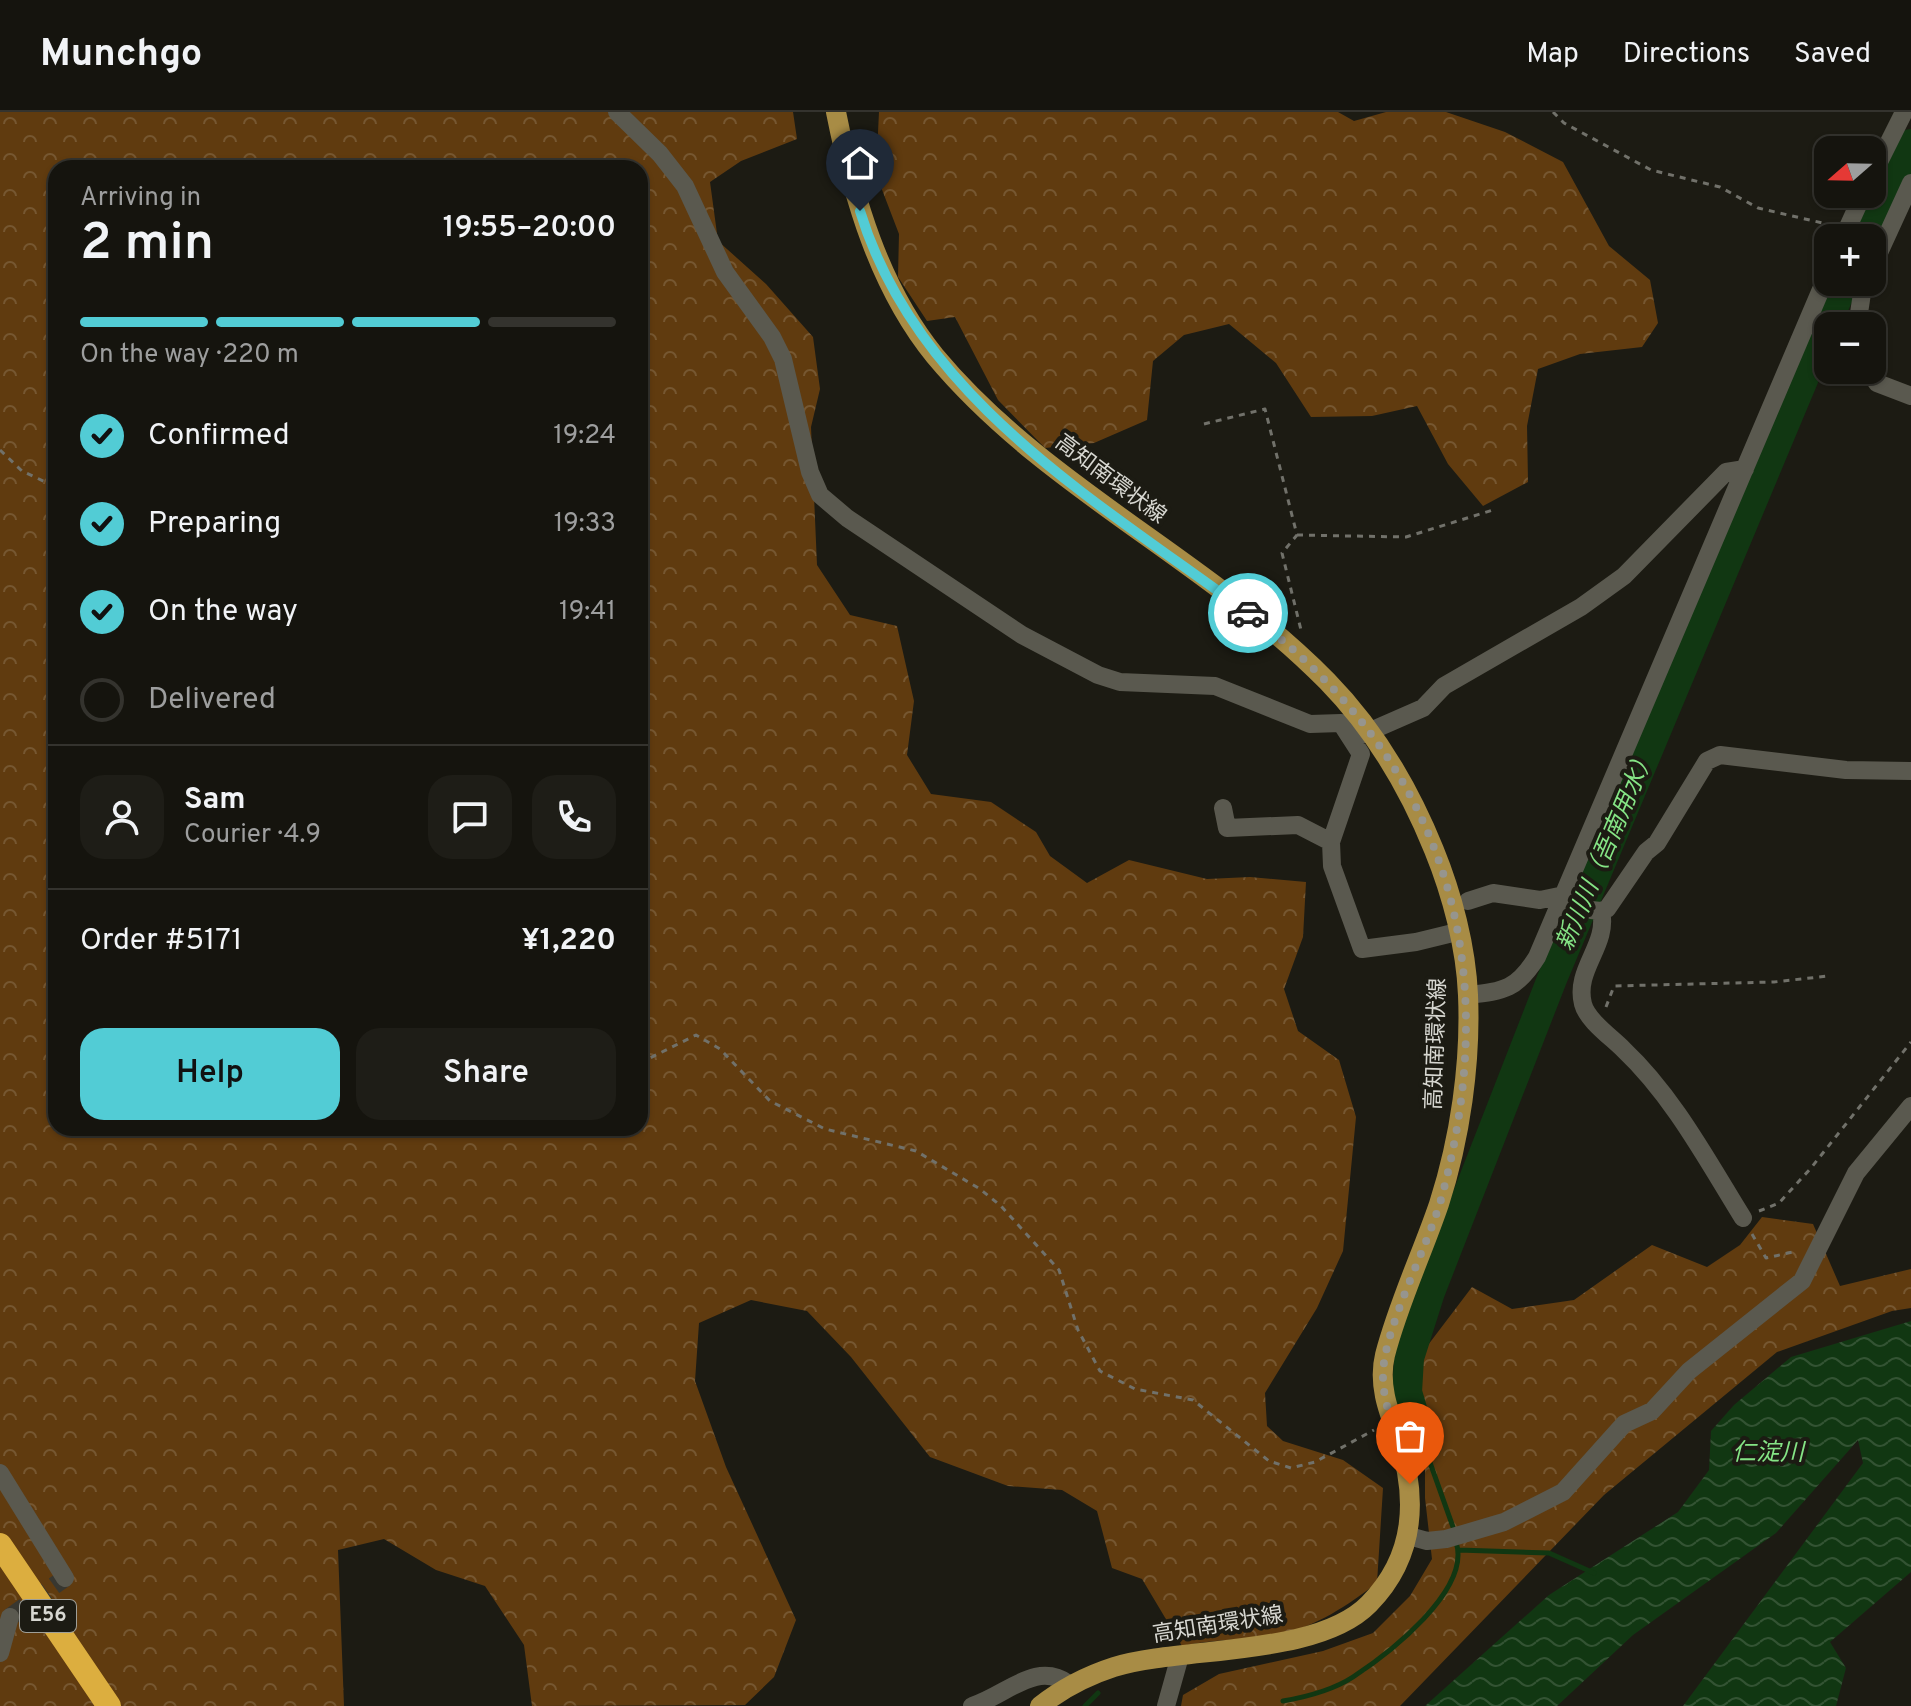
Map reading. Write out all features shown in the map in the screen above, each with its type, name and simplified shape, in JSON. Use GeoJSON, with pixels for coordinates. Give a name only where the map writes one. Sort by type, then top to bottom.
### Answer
{"type":"FeatureCollection","features":[{"type":"Feature","properties":{"kind":"highway","name":"E56"},"geometry":{"type":"LineString","coordinates":[[0,1545],[102,1697]]}},
{"type":"Feature","properties":{"kind":"main road","name":"高知南環状線"},"geometry":{"type":"LineString","coordinates":[[836,112],[847,167],[867,233],[896,293],[931,351],[983,409],[1055,469],[1268,629],[1327,681],[1361,735],[1422,819],[1446,880],[1468,995],[1464,1080],[1454,1145],[1441,1198],[1385,1356],[1385,1400],[1407,1465],[1413,1504],[1409,1536],[1391,1577],[1365,1608],[1330,1629],[1291,1639],[1119,1666],[1069,1684],[1040,1706]]}},
{"type":"Feature","properties":{"kind":"street"},"geometry":{"type":"LineString","coordinates":[[617,112],[660,154],[685,186],[725,272],[772,337],[783,359],[810,472],[820,495],[847,518],[1022,635],[1098,675],[1120,682],[1215,686],[1310,724],[1341,723],[1361,735]]}},
{"type":"Feature","properties":{"kind":"street"},"geometry":{"type":"LineString","coordinates":[[1886,148],[1904,112]]}},
{"type":"Feature","properties":{"kind":"street"},"geometry":{"type":"LineString","coordinates":[[1886,237],[1911,183]]}},
{"type":"Feature","properties":{"kind":"street"},"geometry":{"type":"LineString","coordinates":[[1468,995],[1499,992],[1522,980],[1537,957],[1583,904],[1745,469],[1818,296]]}},
{"type":"Feature","properties":{"kind":"street"},"geometry":{"type":"LineString","coordinates":[[1880,384],[1911,396]]}},
{"type":"Feature","properties":{"kind":"street"},"geometry":{"type":"LineString","coordinates":[[1361,735],[1423,708],[1444,686],[1581,607],[1624,576],[1726,472],[1745,469]]}},
{"type":"Feature","properties":{"kind":"street"},"geometry":{"type":"LineString","coordinates":[[1361,735],[1361,754],[1331,842],[1332,866],[1362,949],[1416,942],[1457,932]]}},
{"type":"Feature","properties":{"kind":"street"},"geometry":{"type":"LineString","coordinates":[[1468,901],[1493,893],[1607,909],[1646,852],[1657,843],[1707,761],[1720,755],[1846,770],[1911,771]]}},
{"type":"Feature","properties":{"kind":"street"},"geometry":{"type":"LineString","coordinates":[[1223,808],[1227,828],[1298,825],[1331,842]]}},
{"type":"Feature","properties":{"kind":"street"},"geometry":{"type":"LineString","coordinates":[[1583,904],[1601,935],[1582,977],[1584,1008],[1656,1084],[1743,1218]]}},
{"type":"Feature","properties":{"kind":"street"},"geometry":{"type":"LineString","coordinates":[[1409,1536],[1436,1540],[1489,1527],[1563,1492],[1624,1424],[1652,1411],[1689,1371],[1802,1281],[1856,1173],[1911,1106]]}},
{"type":"Feature","properties":{"kind":"street"},"geometry":{"type":"LineString","coordinates":[[0,1473],[65,1578]]}},
{"type":"Feature","properties":{"kind":"street"},"geometry":{"type":"LineString","coordinates":[[0,1653],[10,1617]]}},
{"type":"Feature","properties":{"kind":"street"},"geometry":{"type":"LineString","coordinates":[[1166,1706],[1180,1656]]}},
{"type":"Feature","properties":{"kind":"street"},"geometry":{"type":"LineString","coordinates":[[972,1706],[993,1699],[1039,1673],[1055,1674],[1069,1684]]}},
{"type":"Feature","properties":{"kind":"path"},"geometry":{"type":"LineString","coordinates":[[1553,112],[1564,123],[1651,170],[1720,187],[1758,208],[1814,224]]}},
{"type":"Feature","properties":{"kind":"path"},"geometry":{"type":"LineString","coordinates":[[1204,424],[1265,409],[1297,535]]}},
{"type":"Feature","properties":{"kind":"path"},"geometry":{"type":"LineString","coordinates":[[0,450],[22,471],[48,483]]}},
{"type":"Feature","properties":{"kind":"path"},"geometry":{"type":"LineString","coordinates":[[1297,535],[1406,537],[1493,510]]}},
{"type":"Feature","properties":{"kind":"path"},"geometry":{"type":"LineString","coordinates":[[1297,535],[1282,553],[1301,631],[1310,640]]}},
{"type":"Feature","properties":{"kind":"path"},"geometry":{"type":"LineString","coordinates":[[1599,1026],[1614,986],[1774,982],[1828,976]]}},
{"type":"Feature","properties":{"kind":"path"},"geometry":{"type":"LineString","coordinates":[[648,1059],[696,1035],[720,1049],[770,1101],[825,1129],[916,1151],[980,1189],[1001,1206],[1059,1270],[1078,1330],[1100,1371],[1135,1389],[1193,1400],[1269,1461],[1291,1468],[1315,1462],[1391,1420]]}},
{"type":"Feature","properties":{"kind":"path"},"geometry":{"type":"LineString","coordinates":[[1821,1245],[1766,1258],[1743,1218],[1779,1203],[1911,1042]]}},
{"type":"Feature","properties":{"kind":"green space"},"geometry":{"type":"Polygon","coordinates":[[[0,112],[793,112],[797,139],[741,161],[710,182],[718,241],[766,284],[813,337],[820,389],[811,427],[817,565],[850,615],[897,626],[914,701],[907,755],[931,794],[991,802],[1036,832],[1050,856],[1087,883],[1129,860],[1207,879],[1250,877],[1306,882],[1303,937],[1284,989],[1298,1031],[1339,1060],[1356,1117],[1343,1251],[1317,1308],[1265,1393],[1267,1426],[1283,1441],[1343,1460],[1383,1488],[1377,1583],[1331,1614],[1293,1631],[1182,1646],[1142,1579],[1112,1568],[1097,1511],[1062,1490],[1008,1486],[930,1457],[851,1357],[807,1311],[751,1300],[699,1323],[695,1381],[726,1467],[796,1620],[774,1677],[745,1705],[532,1706],[524,1645],[485,1586],[436,1570],[384,1539],[338,1550],[344,1706],[0,1706],[0,112]]]}},
{"type":"Feature","properties":{"kind":"green space"},"geometry":{"type":"Polygon","coordinates":[[[879,112],[1338,112],[1354,121],[1386,112],[1446,112],[1505,132],[1563,162],[1609,246],[1650,280],[1658,323],[1642,347],[1580,354],[1538,369],[1527,426],[1528,482],[1483,506],[1448,464],[1417,406],[1372,416],[1311,417],[1276,363],[1229,324],[1184,335],[1153,361],[1147,420],[1094,443],[1045,448],[998,400],[955,317],[927,321],[898,277],[899,234],[876,174],[879,112]]]}},
{"type":"Feature","properties":{"kind":"green space"},"geometry":{"type":"Polygon","coordinates":[[[1762,1217],[1813,1224],[1840,1286],[1911,1269],[1911,1308],[1892,1311],[1777,1352],[1604,1495],[1400,1706],[1181,1706],[1183,1695],[1219,1674],[1323,1651],[1373,1633],[1410,1596],[1432,1559],[1425,1498],[1425,1437],[1418,1397],[1425,1349],[1472,1287],[1512,1309],[1574,1300],[1652,1245],[1707,1267],[1740,1245],[1762,1217]]]}},
{"type":"Feature","properties":{"kind":"water","name":"仁淀川"},"geometry":{"type":"Polygon","coordinates":[[[1911,1321],[1911,1572],[1830,1642],[1846,1668],[1836,1706],[1683,1706],[1863,1463],[1858,1440],[1776,1533],[1633,1635],[1557,1706],[1425,1706],[1549,1595],[1678,1512],[1709,1470],[1711,1431],[1734,1405],[1791,1357],[1911,1321]]]}},
{"type":"Feature","properties":{"kind":"waterway","name":"新川川（吾南用水）"},"geometry":{"type":"LineString","coordinates":[[1870,224],[1911,144]]}},
{"type":"Feature","properties":{"kind":"waterway","name":"新川川（吾南用水）"},"geometry":{"type":"LineString","coordinates":[[1417,1426],[1407,1392],[1409,1358],[1430,1292],[1552,979],[1838,296]]}},
{"type":"Feature","properties":{"kind":"waterway"},"geometry":{"type":"LineString","coordinates":[[1417,1426],[1453,1527]]}},
{"type":"Feature","properties":{"kind":"waterway"},"geometry":{"type":"LineString","coordinates":[[1283,1701],[1345,1682],[1405,1637],[1440,1600],[1452,1580],[1458,1561],[1456,1542]]}},
{"type":"Feature","properties":{"kind":"waterway"},"geometry":{"type":"LineString","coordinates":[[1459,1550],[1549,1553],[1594,1573]]}},
{"type":"Feature","properties":{"kind":"waterway"},"geometry":{"type":"LineString","coordinates":[[1085,1706],[1098,1693]]}},
{"type":"Feature","properties":{"kind":"tunnel"},"geometry":{"type":"LineString","coordinates":[[10,1617],[65,1578]]}},
{"type":"Feature","properties":{"kind":"way so far"},"geometry":{"type":"LineString","coordinates":[[1248,613],[1327,681],[1368,730],[1397,773],[1422,819],[1446,880],[1464,969],[1468,995],[1464,1080],[1457,1132],[1441,1198],[1385,1356],[1383,1375],[1385,1400],[1407,1465],[1410,1484]]}},
{"type":"Feature","properties":{"kind":"route"},"geometry":{"type":"LineString","coordinates":[[860,211],[867,233],[896,293],[919,332],[931,351],[983,409],[1055,469],[1248,613]]}}]}
